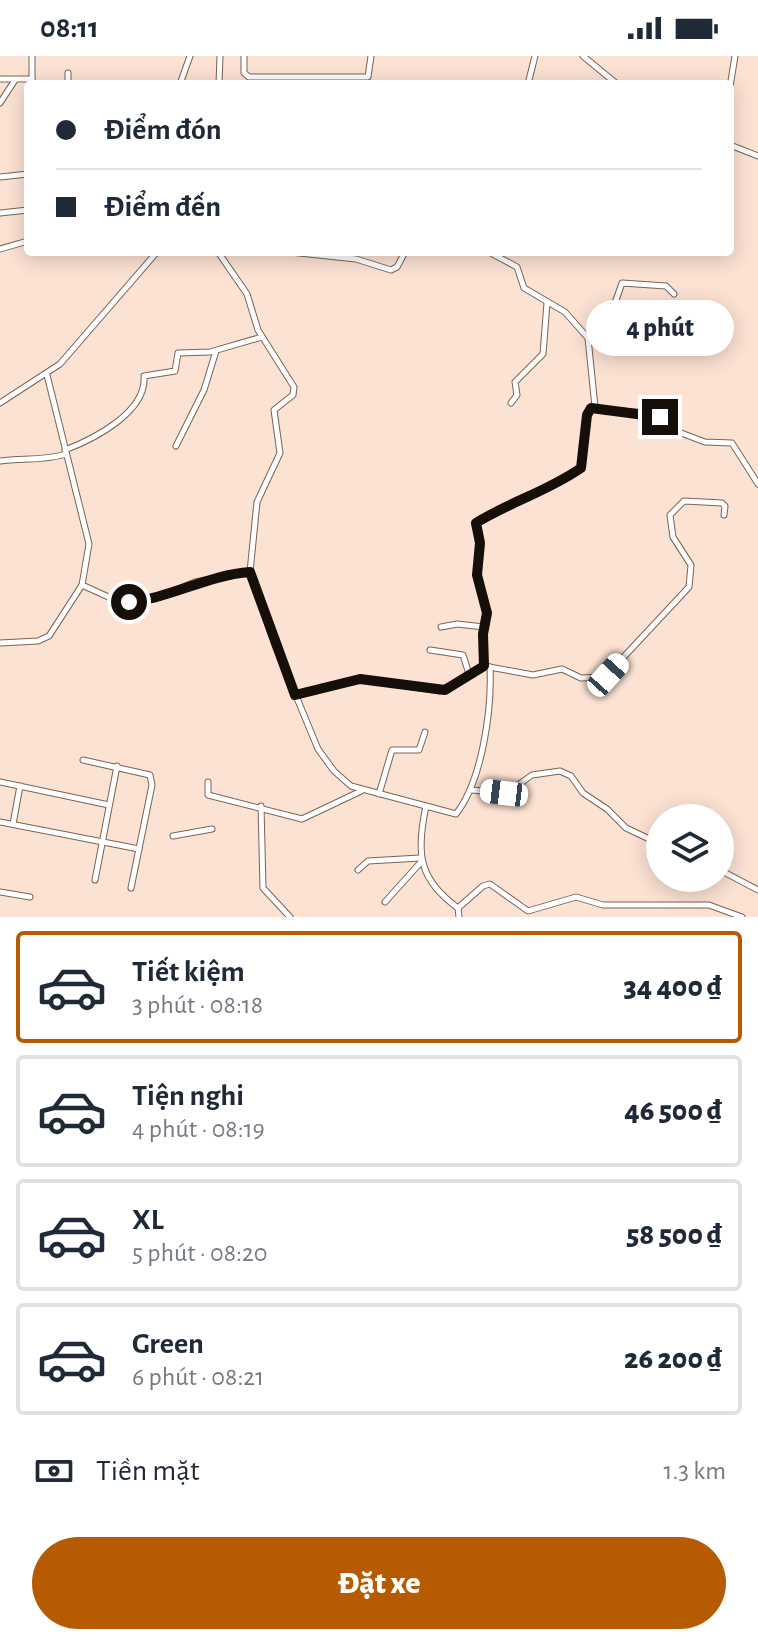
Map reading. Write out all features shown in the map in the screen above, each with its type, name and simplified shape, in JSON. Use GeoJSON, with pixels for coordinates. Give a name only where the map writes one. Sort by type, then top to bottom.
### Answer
{"type":"FeatureCollection","features":[{"type":"Feature","properties":{"kind":"street"},"geometry":{"type":"LineString","coordinates":[[32,56],[32,80]]}},
{"type":"Feature","properties":{"kind":"street"},"geometry":{"type":"LineString","coordinates":[[181,80],[190,56]]}},
{"type":"Feature","properties":{"kind":"street"},"geometry":{"type":"LineString","coordinates":[[219,80],[220,56]]}},
{"type":"Feature","properties":{"kind":"street"},"geometry":{"type":"LineString","coordinates":[[244,56],[245,75],[275,77],[368,77],[371,56]]}},
{"type":"Feature","properties":{"kind":"street"},"geometry":{"type":"LineString","coordinates":[[529,80],[535,56]]}},
{"type":"Feature","properties":{"kind":"street"},"geometry":{"type":"LineString","coordinates":[[583,56],[612,80]]}},
{"type":"Feature","properties":{"kind":"street"},"geometry":{"type":"LineString","coordinates":[[731,80],[735,56]]}},
{"type":"Feature","properties":{"kind":"street"},"geometry":{"type":"LineString","coordinates":[[68,73],[68,80]]}},
{"type":"Feature","properties":{"kind":"street"},"geometry":{"type":"LineString","coordinates":[[0,79],[24,81]]}},
{"type":"Feature","properties":{"kind":"street"},"geometry":{"type":"LineString","coordinates":[[0,103],[15,79]]}},
{"type":"Feature","properties":{"kind":"street"},"geometry":{"type":"LineString","coordinates":[[734,147],[758,156]]}},
{"type":"Feature","properties":{"kind":"street"},"geometry":{"type":"LineString","coordinates":[[0,177],[24,174]]}},
{"type":"Feature","properties":{"kind":"street"},"geometry":{"type":"LineString","coordinates":[[0,213],[24,210]]}},
{"type":"Feature","properties":{"kind":"street"},"geometry":{"type":"LineString","coordinates":[[0,249],[24,242]]}},
{"type":"Feature","properties":{"kind":"street"},"geometry":{"type":"LineString","coordinates":[[0,403],[47,375],[153,256]]}},
{"type":"Feature","properties":{"kind":"street"},"geometry":{"type":"LineString","coordinates":[[221,256],[247,294],[262,337],[294,391],[274,410],[280,453],[257,502],[250,572],[295,695],[325,760],[341,780],[361,791],[456,814],[471,790],[491,709],[484,627],[487,613],[477,575],[480,543],[475,525],[526,496],[559,484],[581,468],[588,413],[595,407]]}},
{"type":"Feature","properties":{"kind":"street"},"geometry":{"type":"LineString","coordinates":[[328,256],[356,259],[391,270],[397,267],[403,256]]}},
{"type":"Feature","properties":{"kind":"street"},"geometry":{"type":"LineString","coordinates":[[496,256],[517,267],[524,288],[565,312],[588,338],[595,407]]}},
{"type":"Feature","properties":{"kind":"street"},"geometry":{"type":"LineString","coordinates":[[588,338],[608,323],[622,283],[666,286],[674,294]]}},
{"type":"Feature","properties":{"kind":"street"},"geometry":{"type":"LineString","coordinates":[[511,403],[517,395],[515,382],[543,354],[547,303]]}},
{"type":"Feature","properties":{"kind":"street"},"geometry":{"type":"LineString","coordinates":[[0,461],[26,458],[44,461],[91,439],[138,403],[145,391],[144,376],[175,371],[178,353],[216,351],[262,337]]}},
{"type":"Feature","properties":{"kind":"street"},"geometry":{"type":"LineString","coordinates":[[176,446],[204,390],[216,351]]}},
{"type":"Feature","properties":{"kind":"street"},"geometry":{"type":"LineString","coordinates":[[0,643],[38,641],[49,636],[82,585],[89,544],[47,375]]}},
{"type":"Feature","properties":{"kind":"street"},"geometry":{"type":"LineString","coordinates":[[595,407],[625,414],[655,414],[676,430],[697,439],[732,443],[758,484]]}},
{"type":"Feature","properties":{"kind":"street"},"geometry":{"type":"LineString","coordinates":[[295,695],[360,679],[440,691],[487,667],[533,675],[562,669],[581,678],[605,677],[689,587],[691,565],[670,530],[670,515],[677,505],[684,501],[722,503],[725,506],[724,515]]}},
{"type":"Feature","properties":{"kind":"street"},"geometry":{"type":"LineString","coordinates":[[82,585],[113,599],[129,602],[155,599],[195,582],[250,572]]}},
{"type":"Feature","properties":{"kind":"street"},"geometry":{"type":"LineString","coordinates":[[441,627],[457,624],[484,627]]}},
{"type":"Feature","properties":{"kind":"street"},"geometry":{"type":"LineString","coordinates":[[430,650],[463,655],[469,674]]}},
{"type":"Feature","properties":{"kind":"street"},"geometry":{"type":"LineString","coordinates":[[379,794],[392,750],[419,750],[425,732]]}},
{"type":"Feature","properties":{"kind":"street"},"geometry":{"type":"LineString","coordinates":[[83,760],[150,775],[152,785],[131,888]]}},
{"type":"Feature","properties":{"kind":"street"},"geometry":{"type":"LineString","coordinates":[[95,880],[117,766]]}},
{"type":"Feature","properties":{"kind":"street"},"geometry":{"type":"LineString","coordinates":[[471,790],[507,793],[532,775],[560,771],[571,776],[583,793],[628,829],[646,837]]}},
{"type":"Feature","properties":{"kind":"street"},"geometry":{"type":"LineString","coordinates":[[0,782],[109,805]]}},
{"type":"Feature","properties":{"kind":"street"},"geometry":{"type":"LineString","coordinates":[[208,782],[208,795],[261,806],[302,819],[361,791]]}},
{"type":"Feature","properties":{"kind":"street"},"geometry":{"type":"LineString","coordinates":[[13,824],[20,786]]}},
{"type":"Feature","properties":{"kind":"street"},"geometry":{"type":"LineString","coordinates":[[261,806],[262,883],[290,917]]}},
{"type":"Feature","properties":{"kind":"street"},"geometry":{"type":"LineString","coordinates":[[385,902],[420,860],[426,806]]}},
{"type":"Feature","properties":{"kind":"street"},"geometry":{"type":"LineString","coordinates":[[0,822],[139,849]]}},
{"type":"Feature","properties":{"kind":"street"},"geometry":{"type":"LineString","coordinates":[[173,836],[212,829]]}},
{"type":"Feature","properties":{"kind":"street"},"geometry":{"type":"LineString","coordinates":[[358,870],[366,861],[420,860]]}},
{"type":"Feature","properties":{"kind":"street"},"geometry":{"type":"LineString","coordinates":[[420,860],[438,893],[458,908],[459,917]]}},
{"type":"Feature","properties":{"kind":"street"},"geometry":{"type":"LineString","coordinates":[[734,877],[758,890]]}},
{"type":"Feature","properties":{"kind":"street"},"geometry":{"type":"LineString","coordinates":[[458,908],[486,884],[528,911],[576,897],[603,905],[687,909],[720,907],[742,917]]}},
{"type":"Feature","properties":{"kind":"street"},"geometry":{"type":"LineString","coordinates":[[0,892],[30,897]]}},
{"type":"Feature","properties":{"kind":"route"},"geometry":{"type":"LineString","coordinates":[[129,602],[155,599],[195,582],[250,572],[295,695],[355,679],[445,690],[484,666],[483,634],[487,613],[477,575],[480,543],[476,523],[526,496],[559,484],[581,468],[587,415],[591,408],[625,414],[650,413],[660,417]]}}]}
